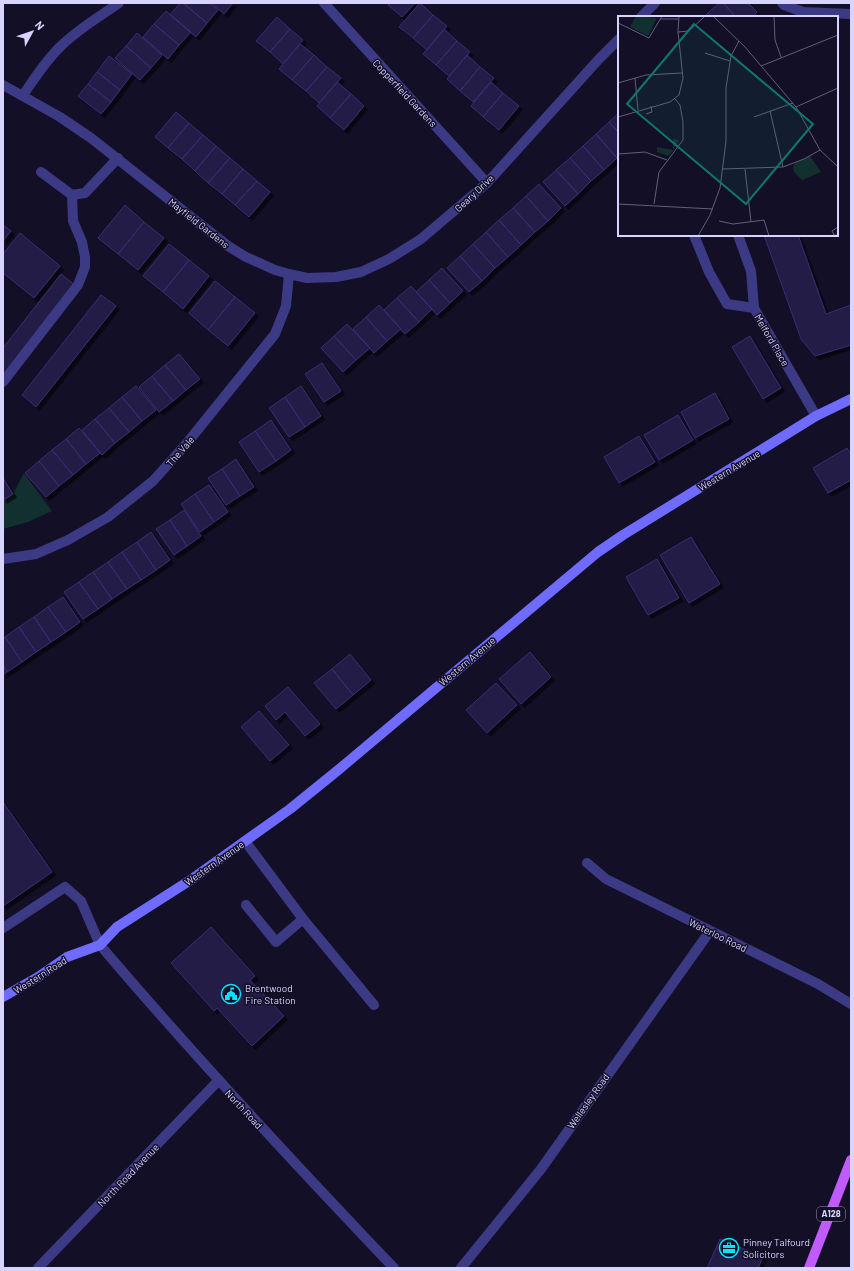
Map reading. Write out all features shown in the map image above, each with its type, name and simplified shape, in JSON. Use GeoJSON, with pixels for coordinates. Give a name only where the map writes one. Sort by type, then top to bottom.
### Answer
{"type":"FeatureCollection","features":[{"type":"Feature","properties":{"kind":"main road","name":"A128"},"geometry":{"type":"LineString","coordinates":[[809,1268],[851,1160]]}},
{"type":"Feature","properties":{"kind":"street"},"geometry":{"type":"LineString","coordinates":[[23,95],[47,61],[61,46],[78,31],[118,3]]}},
{"type":"Feature","properties":{"kind":"street","name":"Copperfield Gardens"},"geometry":{"type":"LineString","coordinates":[[324,3],[487,183]]}},
{"type":"Feature","properties":{"kind":"street"},"geometry":{"type":"LineString","coordinates":[[642,16],[655,3]]}},
{"type":"Feature","properties":{"kind":"street"},"geometry":{"type":"LineString","coordinates":[[782,3],[803,12],[851,14]]}},
{"type":"Feature","properties":{"kind":"street","name":"Geary Drive"},"geometry":{"type":"LineString","coordinates":[[289,274],[307,278],[336,277],[361,272],[389,259],[421,239],[487,183],[599,59],[618,41]]}},
{"type":"Feature","properties":{"kind":"street","name":"Mayfield Gardens"},"geometry":{"type":"LineString","coordinates":[[3,85],[23,95],[73,126],[118,158],[228,246],[246,257],[289,274]]}},
{"type":"Feature","properties":{"kind":"street"},"geometry":{"type":"LineString","coordinates":[[40,172],[72,195],[85,193],[118,158]]}},
{"type":"Feature","properties":{"kind":"street"},"geometry":{"type":"LineString","coordinates":[[3,382],[69,298],[78,285],[85,268],[85,257],[82,242],[73,221],[72,195]]}},
{"type":"Feature","properties":{"kind":"street"},"geometry":{"type":"LineString","coordinates":[[694,236],[709,272],[727,304],[754,308]]}},
{"type":"Feature","properties":{"kind":"street","name":"Melford Place"},"geometry":{"type":"LineString","coordinates":[[738,236],[751,271],[754,308],[816,416]]}},
{"type":"Feature","properties":{"kind":"street","name":"The Vale"},"geometry":{"type":"LineString","coordinates":[[3,559],[36,554],[68,540],[108,517],[153,481],[187,443],[275,334],[286,306],[289,274]]}},
{"type":"Feature","properties":{"kind":"street","name":"Western Avenue"},"geometry":{"type":"LineString","coordinates":[[100,945],[117,926],[189,881],[290,808],[337,771],[598,552],[816,416],[851,399]]}},
{"type":"Feature","properties":{"kind":"street"},"geometry":{"type":"LineString","coordinates":[[245,841],[303,919],[374,1005]]}},
{"type":"Feature","properties":{"kind":"street","name":"Waterloo Road"},"geometry":{"type":"LineString","coordinates":[[587,863],[606,878],[818,984],[851,1004]]}},
{"type":"Feature","properties":{"kind":"street","name":"North Road"},"geometry":{"type":"LineString","coordinates":[[3,928],[65,887],[81,901],[100,945],[155,1010],[218,1081],[328,1200],[394,1268]]}},
{"type":"Feature","properties":{"kind":"street"},"geometry":{"type":"LineString","coordinates":[[246,905],[276,942],[303,919]]}},
{"type":"Feature","properties":{"kind":"street","name":"Wellesley Road"},"geometry":{"type":"LineString","coordinates":[[462,1268],[540,1169],[710,931]]}},
{"type":"Feature","properties":{"kind":"street","name":"Western Road"},"geometry":{"type":"LineString","coordinates":[[3,997],[38,977],[67,957],[100,945]]}},
{"type":"Feature","properties":{"kind":"street","name":"North Road Avenue"},"geometry":{"type":"LineString","coordinates":[[38,1268],[218,1081]]}},
{"type":"Feature","properties":{"kind":"green space"},"geometry":{"type":"Polygon","coordinates":[[[24,473],[52,511],[28,522],[3,529],[3,500],[13,494],[24,473]]]}},
{"type":"Feature","properties":{"kind":"building"},"geometry":{"type":"Polygon","coordinates":[[[180,3],[183,3],[207,23],[196,37],[170,15],[180,3]]]}},
{"type":"Feature","properties":{"kind":"building"},"geometry":{"type":"Polygon","coordinates":[[[183,3],[210,3],[218,10],[207,23],[183,3]]]}},
{"type":"Feature","properties":{"kind":"building"},"geometry":{"type":"Polygon","coordinates":[[[212,3],[233,3],[224,14],[212,3]]]}},
{"type":"Feature","properties":{"kind":"building"},"geometry":{"type":"Polygon","coordinates":[[[390,3],[415,3],[402,17],[388,5],[390,3]]]}},
{"type":"Feature","properties":{"kind":"building"},"geometry":{"type":"Polygon","coordinates":[[[420,3],[433,15],[413,38],[399,27],[420,3]]]}},
{"type":"Feature","properties":{"kind":"building"},"geometry":{"type":"Polygon","coordinates":[[[719,3],[723,3],[735,16],[711,16],[708,13],[719,3]]]}},
{"type":"Feature","properties":{"kind":"building"},"geometry":{"type":"Polygon","coordinates":[[[723,3],[748,3],[757,12],[754,16],[735,16],[723,3]]]}},
{"type":"Feature","properties":{"kind":"building"},"geometry":{"type":"Polygon","coordinates":[[[166,11],[191,32],[179,45],[154,24],[166,11]]]}},
{"type":"Feature","properties":{"kind":"building"},"geometry":{"type":"Polygon","coordinates":[[[433,15],[447,26],[427,50],[413,38],[433,15]]]}},
{"type":"Feature","properties":{"kind":"building"},"geometry":{"type":"Polygon","coordinates":[[[277,17],[290,29],[270,52],[256,41],[277,17]]]}},
{"type":"Feature","properties":{"kind":"building"},"geometry":{"type":"Polygon","coordinates":[[[154,24],[179,45],[168,59],[143,37],[154,24]]]}},
{"type":"Feature","properties":{"kind":"building"},"geometry":{"type":"Polygon","coordinates":[[[290,29],[303,40],[283,64],[270,52],[290,29]]]}},
{"type":"Feature","properties":{"kind":"building"},"geometry":{"type":"Polygon","coordinates":[[[444,29],[457,41],[436,65],[423,54],[444,29]]]}},
{"type":"Feature","properties":{"kind":"building"},"geometry":{"type":"Polygon","coordinates":[[[137,33],[162,55],[151,68],[126,46],[137,33]]]}},
{"type":"Feature","properties":{"kind":"building"},"geometry":{"type":"Polygon","coordinates":[[[457,41],[470,52],[449,76],[436,65],[457,41]]]}},
{"type":"Feature","properties":{"kind":"building"},"geometry":{"type":"Polygon","coordinates":[[[300,44],[314,55],[292,80],[279,69],[300,44]]]}},
{"type":"Feature","properties":{"kind":"building"},"geometry":{"type":"Polygon","coordinates":[[[126,46],[151,68],[140,80],[115,58],[126,46]]]}},
{"type":"Feature","properties":{"kind":"building"},"geometry":{"type":"Polygon","coordinates":[[[314,55],[327,67],[306,91],[292,80],[314,55]]]}},
{"type":"Feature","properties":{"kind":"building"},"geometry":{"type":"Polygon","coordinates":[[[467,55],[480,67],[460,91],[447,79],[467,55]]]}},
{"type":"Feature","properties":{"kind":"building"},"geometry":{"type":"Polygon","coordinates":[[[109,56],[132,74],[120,90],[97,72],[109,56]]]}},
{"type":"Feature","properties":{"kind":"building"},"geometry":{"type":"Polygon","coordinates":[[[327,67],[341,78],[319,103],[306,91],[327,67]]]}},
{"type":"Feature","properties":{"kind":"building"},"geometry":{"type":"Polygon","coordinates":[[[480,67],[494,78],[473,102],[460,91],[480,67]]]}},
{"type":"Feature","properties":{"kind":"building"},"geometry":{"type":"Polygon","coordinates":[[[97,72],[120,90],[111,102],[88,84],[97,72]]]}},
{"type":"Feature","properties":{"kind":"building"},"geometry":{"type":"Polygon","coordinates":[[[337,82],[351,94],[330,118],[317,106],[337,82]]]}},
{"type":"Feature","properties":{"kind":"building"},"geometry":{"type":"Polygon","coordinates":[[[491,82],[503,93],[483,117],[471,106],[491,82]]]}},
{"type":"Feature","properties":{"kind":"building"},"geometry":{"type":"Polygon","coordinates":[[[88,84],[111,102],[101,114],[78,96],[88,84]]]}},
{"type":"Feature","properties":{"kind":"building"},"geometry":{"type":"Polygon","coordinates":[[[503,93],[519,106],[499,130],[483,117],[503,93]]]}},
{"type":"Feature","properties":{"kind":"building"},"geometry":{"type":"Polygon","coordinates":[[[351,94],[364,106],[344,130],[330,118],[351,94]]]}},
{"type":"Feature","properties":{"kind":"building"},"geometry":{"type":"Polygon","coordinates":[[[176,112],[189,123],[168,148],[155,137],[176,112]]]}},
{"type":"Feature","properties":{"kind":"building"},"geometry":{"type":"Polygon","coordinates":[[[618,114],[618,132],[609,122],[618,114]]]}},
{"type":"Feature","properties":{"kind":"building"},"geometry":{"type":"Polygon","coordinates":[[[609,122],[618,132],[617,158],[596,134],[609,122]]]}},
{"type":"Feature","properties":{"kind":"building"},"geometry":{"type":"Polygon","coordinates":[[[189,123],[203,135],[182,159],[168,148],[189,123]]]}},
{"type":"Feature","properties":{"kind":"building"},"geometry":{"type":"Polygon","coordinates":[[[596,134],[617,158],[604,170],[583,146],[596,134]]]}},
{"type":"Feature","properties":{"kind":"building"},"geometry":{"type":"Polygon","coordinates":[[[203,135],[216,146],[195,171],[182,159],[203,135]]]}},
{"type":"Feature","properties":{"kind":"building"},"geometry":{"type":"Polygon","coordinates":[[[216,146],[230,158],[208,183],[195,171],[216,146]]]}},
{"type":"Feature","properties":{"kind":"building"},"geometry":{"type":"Polygon","coordinates":[[[583,146],[604,170],[591,181],[570,158],[583,146]]]}},
{"type":"Feature","properties":{"kind":"building"},"geometry":{"type":"Polygon","coordinates":[[[230,158],[243,169],[222,194],[208,183],[230,158]]]}},
{"type":"Feature","properties":{"kind":"building"},"geometry":{"type":"Polygon","coordinates":[[[570,158],[591,181],[578,194],[556,170],[570,158]]]}},
{"type":"Feature","properties":{"kind":"building"},"geometry":{"type":"Polygon","coordinates":[[[243,169],[257,181],[235,205],[222,194],[243,169]]]}},
{"type":"Feature","properties":{"kind":"building"},"geometry":{"type":"Polygon","coordinates":[[[556,170],[578,194],[565,206],[543,182],[556,170]]]}},
{"type":"Feature","properties":{"kind":"building"},"geometry":{"type":"Polygon","coordinates":[[[257,181],[270,192],[249,217],[235,205],[257,181]]]}},
{"type":"Feature","properties":{"kind":"building"},"geometry":{"type":"Polygon","coordinates":[[[539,184],[561,208],[548,221],[526,196],[539,184]]]}},
{"type":"Feature","properties":{"kind":"building"},"geometry":{"type":"Polygon","coordinates":[[[526,196],[548,221],[535,232],[513,208],[526,196]]]}},
{"type":"Feature","properties":{"kind":"building"},"geometry":{"type":"Polygon","coordinates":[[[125,205],[144,222],[118,254],[98,238],[125,205]]]}},
{"type":"Feature","properties":{"kind":"building"},"geometry":{"type":"Polygon","coordinates":[[[513,208],[535,232],[521,245],[499,220],[513,208]]]}},
{"type":"Feature","properties":{"kind":"building"},"geometry":{"type":"Polygon","coordinates":[[[499,220],[521,245],[508,257],[486,232],[499,220]]]}},
{"type":"Feature","properties":{"kind":"building"},"geometry":{"type":"Polygon","coordinates":[[[144,222],[164,238],[138,270],[118,254],[144,222]]]}},
{"type":"Feature","properties":{"kind":"building"},"geometry":{"type":"Polygon","coordinates":[[[3,225],[11,231],[3,241],[3,225]]]}},
{"type":"Feature","properties":{"kind":"building"},"geometry":{"type":"Polygon","coordinates":[[[486,232],[508,257],[495,268],[473,244],[486,232]]]}},
{"type":"Feature","properties":{"kind":"building"},"geometry":{"type":"Polygon","coordinates":[[[20,233],[60,266],[34,298],[3,273],[3,254],[20,233]]]}},
{"type":"Feature","properties":{"kind":"building"},"geometry":{"type":"Polygon","coordinates":[[[764,236],[798,236],[826,314],[851,305],[851,345],[815,356],[801,339],[764,236]]]}},
{"type":"Feature","properties":{"kind":"building"},"geometry":{"type":"Polygon","coordinates":[[[169,244],[189,260],[163,292],[143,276],[169,244]]]}},
{"type":"Feature","properties":{"kind":"building"},"geometry":{"type":"Polygon","coordinates":[[[473,244],[495,268],[482,281],[460,256],[473,244]]]}},
{"type":"Feature","properties":{"kind":"building"},"geometry":{"type":"Polygon","coordinates":[[[460,256],[482,281],[469,292],[447,268],[460,256]]]}},
{"type":"Feature","properties":{"kind":"building"},"geometry":{"type":"Polygon","coordinates":[[[189,260],[209,276],[183,309],[163,292],[189,260]]]}},
{"type":"Feature","properties":{"kind":"building"},"geometry":{"type":"Polygon","coordinates":[[[442,268],[463,291],[450,303],[429,280],[442,268]]]}},
{"type":"Feature","properties":{"kind":"building"},"geometry":{"type":"Polygon","coordinates":[[[61,274],[76,286],[3,380],[3,348],[61,274]]]}},
{"type":"Feature","properties":{"kind":"building"},"geometry":{"type":"Polygon","coordinates":[[[429,280],[450,303],[437,315],[416,292],[429,280]]]}},
{"type":"Feature","properties":{"kind":"building"},"geometry":{"type":"Polygon","coordinates":[[[215,281],[235,297],[208,330],[189,313],[215,281]]]}},
{"type":"Feature","properties":{"kind":"building"},"geometry":{"type":"Polygon","coordinates":[[[411,286],[432,309],[419,322],[397,298],[411,286]]]}},
{"type":"Feature","properties":{"kind":"building"},"geometry":{"type":"Polygon","coordinates":[[[101,295],[116,306],[36,407],[22,395],[101,295]]]}},
{"type":"Feature","properties":{"kind":"building"},"geometry":{"type":"Polygon","coordinates":[[[235,297],[255,313],[228,346],[208,330],[235,297]]]}},
{"type":"Feature","properties":{"kind":"building"},"geometry":{"type":"Polygon","coordinates":[[[397,298],[419,322],[405,334],[384,310],[397,298]]]}},
{"type":"Feature","properties":{"kind":"building"},"geometry":{"type":"Polygon","coordinates":[[[379,305],[401,329],[387,341],[366,317],[379,305]]]}},
{"type":"Feature","properties":{"kind":"building"},"geometry":{"type":"Polygon","coordinates":[[[366,317],[387,341],[374,353],[353,329],[366,317]]]}},
{"type":"Feature","properties":{"kind":"building"},"geometry":{"type":"Polygon","coordinates":[[[347,324],[370,348],[356,360],[334,336],[347,324]]]}},
{"type":"Feature","properties":{"kind":"building"},"geometry":{"type":"Polygon","coordinates":[[[334,336],[356,360],[343,372],[321,348],[334,336]]]}},
{"type":"Feature","properties":{"kind":"building"},"geometry":{"type":"Polygon","coordinates":[[[750,336],[781,388],[763,399],[732,347],[750,336]]]}},
{"type":"Feature","properties":{"kind":"building"},"geometry":{"type":"Polygon","coordinates":[[[179,354],[200,379],[186,390],[165,365],[179,354]]]}},
{"type":"Feature","properties":{"kind":"building"},"geometry":{"type":"Polygon","coordinates":[[[322,363],[341,391],[324,402],[305,374],[322,363]]]}},
{"type":"Feature","properties":{"kind":"building"},"geometry":{"type":"Polygon","coordinates":[[[165,365],[186,390],[173,401],[152,376],[165,365]]]}},
{"type":"Feature","properties":{"kind":"building"},"geometry":{"type":"Polygon","coordinates":[[[152,376],[173,401],[159,412],[139,387],[152,376]]]}},
{"type":"Feature","properties":{"kind":"building"},"geometry":{"type":"Polygon","coordinates":[[[136,386],[156,410],[142,421],[122,397],[136,386]]]}},
{"type":"Feature","properties":{"kind":"building"},"geometry":{"type":"Polygon","coordinates":[[[301,386],[321,416],[305,427],[285,397],[301,386]]]}},
{"type":"Feature","properties":{"kind":"building"},"geometry":{"type":"Polygon","coordinates":[[[715,393],[729,419],[695,438],[681,412],[715,393]]]}},
{"type":"Feature","properties":{"kind":"building"},"geometry":{"type":"Polygon","coordinates":[[[122,397],[142,421],[129,432],[109,408],[122,397]]]}},
{"type":"Feature","properties":{"kind":"building"},"geometry":{"type":"Polygon","coordinates":[[[285,397],[305,427],[289,437],[269,408],[285,397]]]}},
{"type":"Feature","properties":{"kind":"building"},"geometry":{"type":"Polygon","coordinates":[[[109,408],[129,432],[115,443],[95,419],[109,408]]]}},
{"type":"Feature","properties":{"kind":"building"},"geometry":{"type":"Polygon","coordinates":[[[678,415],[693,440],[659,460],[644,435],[678,415]]]}},
{"type":"Feature","properties":{"kind":"building"},"geometry":{"type":"Polygon","coordinates":[[[95,419],[115,443],[102,455],[82,430],[95,419]]]}},
{"type":"Feature","properties":{"kind":"building"},"geometry":{"type":"Polygon","coordinates":[[[271,420],[291,450],[276,461],[255,431],[271,420]]]}},
{"type":"Feature","properties":{"kind":"building"},"geometry":{"type":"Polygon","coordinates":[[[79,428],[100,453],[86,464],[66,439],[79,428]]]}},
{"type":"Feature","properties":{"kind":"building"},"geometry":{"type":"Polygon","coordinates":[[[255,431],[276,461],[259,472],[239,442],[255,431]]]}},
{"type":"Feature","properties":{"kind":"building"},"geometry":{"type":"Polygon","coordinates":[[[639,436],[655,462],[619,483],[604,457],[639,436]]]}},
{"type":"Feature","properties":{"kind":"building"},"geometry":{"type":"Polygon","coordinates":[[[66,439],[86,464],[73,475],[52,450],[66,439]]]}},
{"type":"Feature","properties":{"kind":"building"},"geometry":{"type":"Polygon","coordinates":[[[847,448],[851,455],[851,480],[828,493],[813,468],[847,448]]]}},
{"type":"Feature","properties":{"kind":"building"},"geometry":{"type":"Polygon","coordinates":[[[52,450],[73,475],[59,486],[39,461],[52,450]]]}},
{"type":"Feature","properties":{"kind":"building"},"geometry":{"type":"Polygon","coordinates":[[[236,459],[254,487],[240,496],[222,469],[236,459]]]}},
{"type":"Feature","properties":{"kind":"building"},"geometry":{"type":"Polygon","coordinates":[[[39,461],[59,486],[46,497],[25,473],[39,461]]]}},
{"type":"Feature","properties":{"kind":"building"},"geometry":{"type":"Polygon","coordinates":[[[222,469],[240,496],[226,505],[208,478],[222,469]]]}},
{"type":"Feature","properties":{"kind":"building"},"geometry":{"type":"Polygon","coordinates":[[[3,478],[13,494],[3,500],[3,478]]]}},
{"type":"Feature","properties":{"kind":"building"},"geometry":{"type":"Polygon","coordinates":[[[209,485],[228,512],[214,522],[195,494],[209,485]]]}},
{"type":"Feature","properties":{"kind":"building"},"geometry":{"type":"Polygon","coordinates":[[[195,494],[214,522],[200,532],[181,504],[195,494]]]}},
{"type":"Feature","properties":{"kind":"building"},"geometry":{"type":"Polygon","coordinates":[[[184,510],[201,536],[187,546],[170,520],[184,510]]]}},
{"type":"Feature","properties":{"kind":"building"},"geometry":{"type":"Polygon","coordinates":[[[170,520],[187,546],[174,555],[156,529],[170,520]]]}},
{"type":"Feature","properties":{"kind":"building"},"geometry":{"type":"Polygon","coordinates":[[[151,532],[170,560],[156,570],[137,542],[151,532]]]}},
{"type":"Feature","properties":{"kind":"building"},"geometry":{"type":"Polygon","coordinates":[[[691,537],[720,584],[689,603],[660,555],[691,537]]]}},
{"type":"Feature","properties":{"kind":"building"},"geometry":{"type":"Polygon","coordinates":[[[137,542],[156,570],[141,580],[122,552],[137,542]]]}},
{"type":"Feature","properties":{"kind":"building"},"geometry":{"type":"Polygon","coordinates":[[[122,552],[141,580],[127,589],[108,562],[122,552]]]}},
{"type":"Feature","properties":{"kind":"building"},"geometry":{"type":"Polygon","coordinates":[[[657,559],[679,598],[648,615],[626,577],[657,559]]]}},
{"type":"Feature","properties":{"kind":"building"},"geometry":{"type":"Polygon","coordinates":[[[108,562],[127,589],[112,599],[93,572],[108,562]]]}},
{"type":"Feature","properties":{"kind":"building"},"geometry":{"type":"Polygon","coordinates":[[[93,572],[112,599],[98,609],[79,582],[93,572]]]}},
{"type":"Feature","properties":{"kind":"building"},"geometry":{"type":"Polygon","coordinates":[[[79,582],[98,609],[83,619],[64,592],[79,582]]]}},
{"type":"Feature","properties":{"kind":"building"},"geometry":{"type":"Polygon","coordinates":[[[63,597],[80,622],[66,632],[48,607],[63,597]]]}},
{"type":"Feature","properties":{"kind":"building"},"geometry":{"type":"Polygon","coordinates":[[[48,607],[66,632],[51,642],[34,617],[48,607]]]}},
{"type":"Feature","properties":{"kind":"building"},"geometry":{"type":"Polygon","coordinates":[[[34,617],[51,642],[36,652],[19,627],[34,617]]]}},
{"type":"Feature","properties":{"kind":"building"},"geometry":{"type":"Polygon","coordinates":[[[19,627],[36,652],[22,662],[5,637],[19,627]]]}},
{"type":"Feature","properties":{"kind":"building"},"geometry":{"type":"Polygon","coordinates":[[[5,637],[22,662],[7,672],[3,665],[3,638],[5,637]]]}},
{"type":"Feature","properties":{"kind":"building"},"geometry":{"type":"Polygon","coordinates":[[[530,652],[551,677],[521,704],[499,679],[530,652]]]}},
{"type":"Feature","properties":{"kind":"building"},"geometry":{"type":"Polygon","coordinates":[[[350,654],[371,680],[353,695],[332,669],[350,654]]]}},
{"type":"Feature","properties":{"kind":"building"},"geometry":{"type":"Polygon","coordinates":[[[3,665],[7,672],[3,675],[3,665]]]}},
{"type":"Feature","properties":{"kind":"building"},"geometry":{"type":"Polygon","coordinates":[[[332,669],[353,695],[336,709],[314,683],[332,669]]]}},
{"type":"Feature","properties":{"kind":"building"},"geometry":{"type":"Polygon","coordinates":[[[496,683],[517,705],[487,733],[466,710],[496,683]]]}},
{"type":"Feature","properties":{"kind":"building"},"geometry":{"type":"Polygon","coordinates":[[[288,687],[320,724],[305,736],[285,712],[276,720],[265,706],[288,687]]]}},
{"type":"Feature","properties":{"kind":"building"},"geometry":{"type":"Polygon","coordinates":[[[259,711],[289,745],[270,761],[241,727],[259,711]]]}},
{"type":"Feature","properties":{"kind":"building"},"geometry":{"type":"Polygon","coordinates":[[[3,802],[52,872],[3,906],[3,802]]]}},
{"type":"Feature","properties":{"kind":"building","name":"Brentwood Fire Station"},"geometry":{"type":"Polygon","coordinates":[[[211,927],[255,976],[250,980],[284,1016],[252,1046],[217,1008],[214,1011],[171,963],[211,927]]]}},
{"type":"Feature","properties":{"kind":"building","name":"Pinney Talfourd Solicitors"},"geometry":{"type":"Polygon","coordinates":[[[720,1239],[763,1257],[758,1268],[707,1268],[720,1239]]]}},
{"type":"Feature","properties":{"kind":"place","name":"Brentwood Fire Station"},"geometry":{"type":"Point","coordinates":[231,994]}},
{"type":"Feature","properties":{"kind":"place","name":"Pinney Talfourd Solicitors"},"geometry":{"type":"Point","coordinates":[729,1248]}}]}
